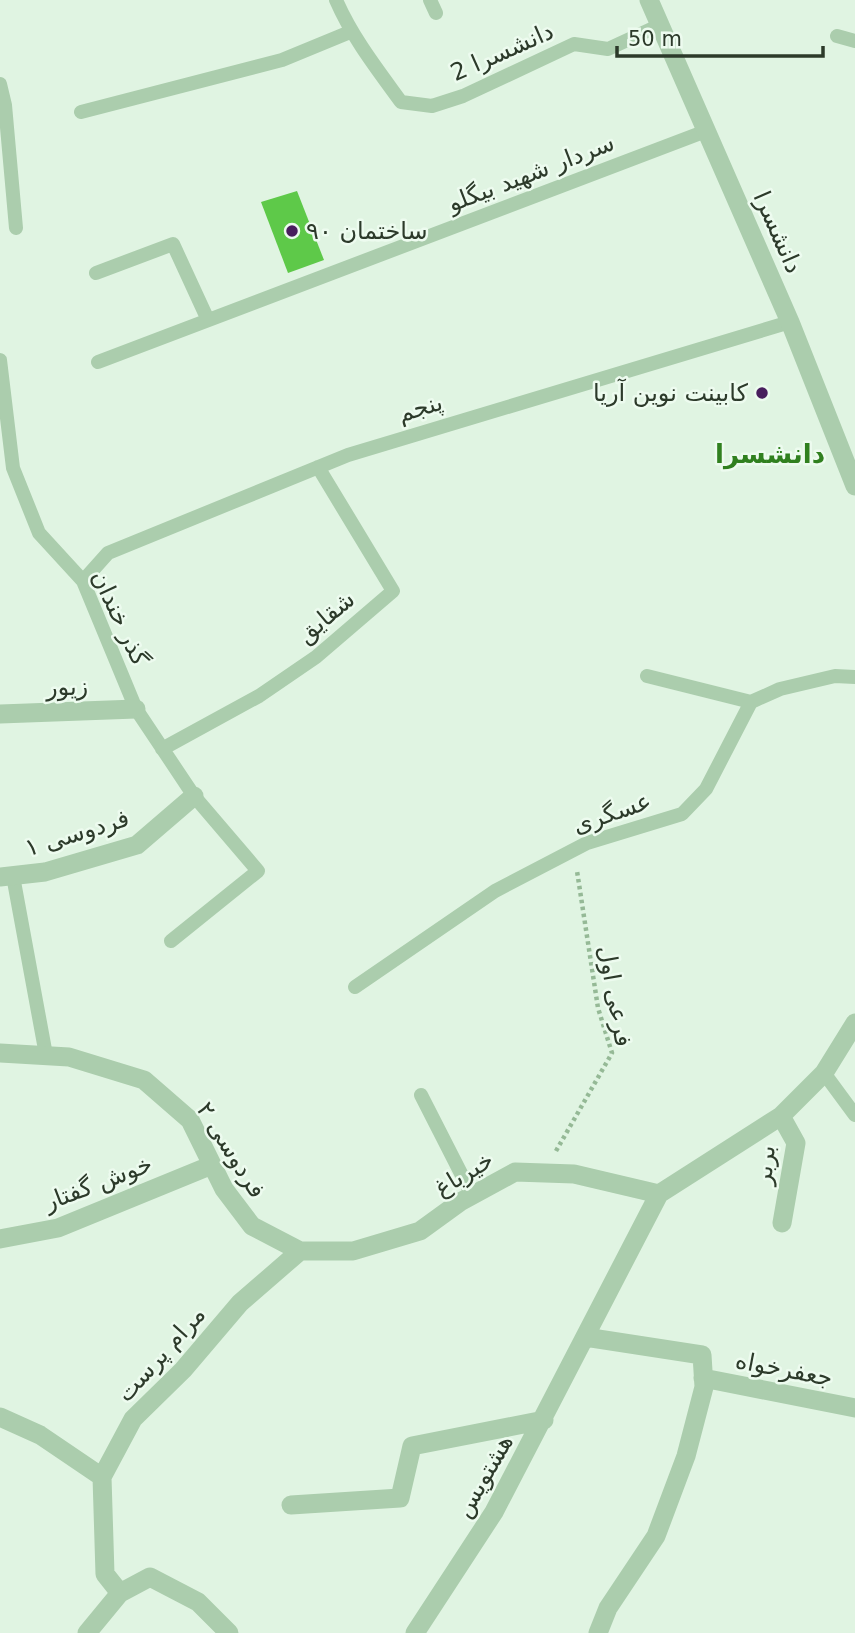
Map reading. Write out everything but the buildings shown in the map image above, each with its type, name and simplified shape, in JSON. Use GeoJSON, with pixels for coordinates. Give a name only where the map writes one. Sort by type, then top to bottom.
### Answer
{"type":"FeatureCollection","features":[{"type":"Feature","properties":{"kind":"street","name":"دانشسرا"},"geometry":{"type":"LineString","coordinates":[[649,0],[790,322],[855,486]]}},
{"type":"Feature","properties":{"kind":"street","name":"زیور"},"geometry":{"type":"LineString","coordinates":[[0,714],[136,709]]}},
{"type":"Feature","properties":{"kind":"street","name":"فردوسی ۱"},"geometry":{"type":"LineString","coordinates":[[7,877],[45,872],[137,845],[194,796]]}},
{"type":"Feature","properties":{"kind":"street"},"geometry":{"type":"LineString","coordinates":[[659,1194],[781,1115],[824,1073],[855,1023]]}},
{"type":"Feature","properties":{"kind":"street","name":"فردوسی ۲"},"geometry":{"type":"LineString","coordinates":[[0,1053],[69,1056],[144,1080],[190,1120],[223,1189],[251,1226],[300,1251]]}},
{"type":"Feature","properties":{"kind":"street","name":"بربر"},"geometry":{"type":"LineString","coordinates":[[781,1115],[796,1143],[782,1223]]}},
{"type":"Feature","properties":{"kind":"street","name":"خوش گفتار"},"geometry":{"type":"LineString","coordinates":[[0,1239],[58,1228],[212,1165]]}},
{"type":"Feature","properties":{"kind":"street","name":"خیرباغ"},"geometry":{"type":"LineString","coordinates":[[300,1251],[353,1251],[420,1231],[472,1195],[515,1172],[574,1174],[659,1194]]}},
{"type":"Feature","properties":{"kind":"street","name":"هشتویس"},"geometry":{"type":"LineString","coordinates":[[415,1633],[495,1512],[659,1194]]}},
{"type":"Feature","properties":{"kind":"street","name":"مرام پرست"},"geometry":{"type":"LineString","coordinates":[[120,1593],[105,1574],[102,1477],[133,1419],[183,1370],[240,1303],[300,1251]]}},
{"type":"Feature","properties":{"kind":"street"},"geometry":{"type":"LineString","coordinates":[[585,1337],[702,1355],[704,1378],[686,1456],[656,1536],[608,1608],[598,1633]]}},
{"type":"Feature","properties":{"kind":"street","name":"جعفرخواه"},"geometry":{"type":"LineString","coordinates":[[704,1378],[855,1408]]}},
{"type":"Feature","properties":{"kind":"street"},"geometry":{"type":"LineString","coordinates":[[0,1417],[40,1435],[102,1477]]}},
{"type":"Feature","properties":{"kind":"street"},"geometry":{"type":"LineString","coordinates":[[291,1505],[400,1497],[412,1446],[544,1420]]}},
{"type":"Feature","properties":{"kind":"street"},"geometry":{"type":"LineString","coordinates":[[87,1633],[120,1593],[150,1577],[198,1602],[229,1633]]}},
{"type":"Feature","properties":{"kind":"lane"},"geometry":{"type":"LineString","coordinates":[[81,112],[282,61],[349,32],[336,0]]}},
{"type":"Feature","properties":{"kind":"lane","name":"دانشسرا 2"},"geometry":{"type":"LineString","coordinates":[[349,32],[361,41],[401,102],[432,106],[463,96],[574,44],[608,49],[660,25]]}},
{"type":"Feature","properties":{"kind":"lane"},"geometry":{"type":"LineString","coordinates":[[837,36],[855,41]]}},
{"type":"Feature","properties":{"kind":"lane"},"geometry":{"type":"LineString","coordinates":[[0,84],[5,106],[16,228]]}},
{"type":"Feature","properties":{"kind":"lane","name":"سردار شهید بیگلو"},"geometry":{"type":"LineString","coordinates":[[98,362],[706,131]]}},
{"type":"Feature","properties":{"kind":"lane"},"geometry":{"type":"LineString","coordinates":[[96,274],[173,244],[208,320]]}},
{"type":"Feature","properties":{"kind":"lane","name":"پنجم"},"geometry":{"type":"LineString","coordinates":[[83,581],[108,553],[348,455],[790,322]]}},
{"type":"Feature","properties":{"kind":"lane","name":"گذر خندان"},"geometry":{"type":"LineString","coordinates":[[0,360],[13,468],[39,533],[83,581],[136,709],[194,796],[258,871],[170,942]]}},
{"type":"Feature","properties":{"kind":"lane","name":"شقایق"},"geometry":{"type":"LineString","coordinates":[[162,749],[282,681],[316,657],[393,591],[318,467]]}},
{"type":"Feature","properties":{"kind":"lane"},"geometry":{"type":"LineString","coordinates":[[647,676],[751,702],[780,689],[824,678],[855,677]]}},
{"type":"Feature","properties":{"kind":"lane","name":"عسگری"},"geometry":{"type":"LineString","coordinates":[[355,987],[495,891],[587,843],[682,814],[706,789],[751,702]]}},
{"type":"Feature","properties":{"kind":"lane"},"geometry":{"type":"LineString","coordinates":[[7,877],[46,1055]]}},
{"type":"Feature","properties":{"kind":"lane"},"geometry":{"type":"LineString","coordinates":[[824,1073],[855,1115]]}},
{"type":"Feature","properties":{"kind":"lane"},"geometry":{"type":"LineString","coordinates":[[421,1095],[472,1195]]}},
{"type":"Feature","properties":{"kind":"path","name":"فرعی اول"},"geometry":{"type":"LineString","coordinates":[[544,1173],[612,1053],[598,1008],[573,850]]}},
{"type":"Feature","properties":{"kind":"place","name":"ساختمان ۹۰"},"geometry":{"type":"Point","coordinates":[292,231]}},
{"type":"Feature","properties":{"kind":"place","name":"کابینت نوین آریا"},"geometry":{"type":"Point","coordinates":[762,393]}},
{"type":"Feature","properties":{"kind":"district","name":"دانشسرا"},"geometry":{"type":"Point","coordinates":[770,454]}}]}
